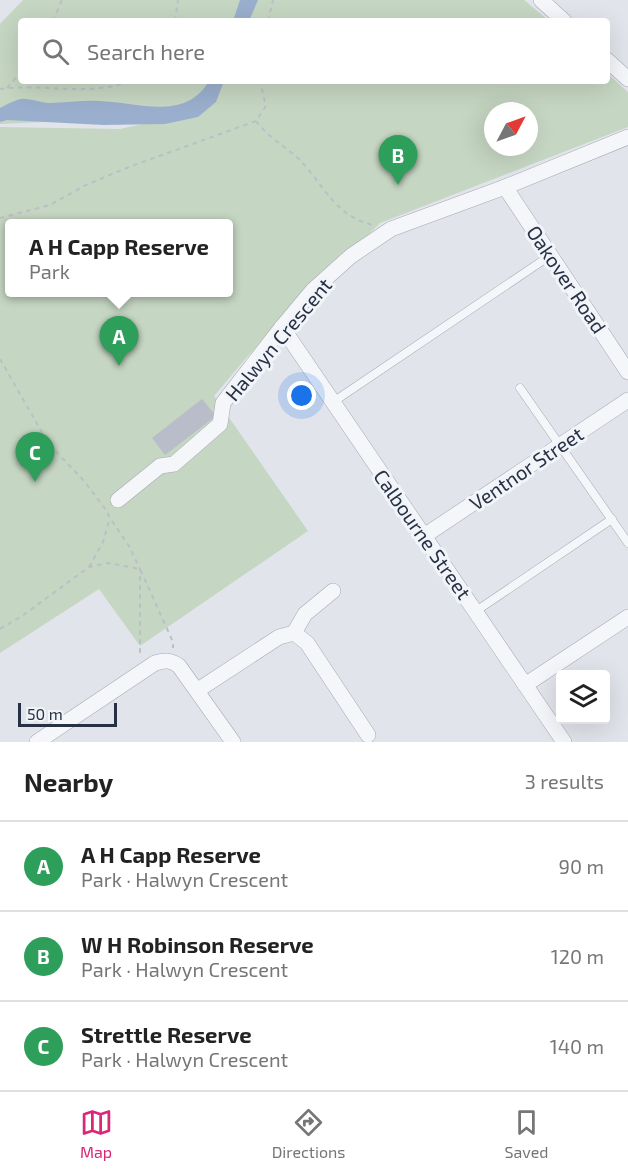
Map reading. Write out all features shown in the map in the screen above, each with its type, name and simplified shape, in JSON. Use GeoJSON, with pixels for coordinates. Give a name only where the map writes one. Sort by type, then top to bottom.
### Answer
{"type":"FeatureCollection","features":[{"type":"Feature","properties":{"kind":"street"},"geometry":{"type":"LineString","coordinates":[[541,0],[561,18]]}},
{"type":"Feature","properties":{"kind":"street"},"geometry":{"type":"LineString","coordinates":[[610,63],[628,79]]}},
{"type":"Feature","properties":{"kind":"street","name":"Halwyn Crescent"},"geometry":{"type":"LineString","coordinates":[[118,500],[160,466],[174,464],[220,424],[223,403],[282,327],[314,290],[351,256],[390,229],[506,187],[628,137]]}},
{"type":"Feature","properties":{"kind":"street","name":"Oakover Road"},"geometry":{"type":"LineString","coordinates":[[506,187],[628,372]]}},
{"type":"Feature","properties":{"kind":"street","name":"Calbourne Street"},"geometry":{"type":"LineString","coordinates":[[282,327],[564,742]]}},
{"type":"Feature","properties":{"kind":"street","name":"Ventnor Street"},"geometry":{"type":"LineString","coordinates":[[424,536],[628,399]]}},
{"type":"Feature","properties":{"kind":"street"},"geometry":{"type":"LineString","coordinates":[[198,690],[279,637],[294,633],[305,614],[333,591]]}},
{"type":"Feature","properties":{"kind":"street"},"geometry":{"type":"LineString","coordinates":[[525,685],[628,617]]}},
{"type":"Feature","properties":{"kind":"street"},"geometry":{"type":"LineString","coordinates":[[294,633],[307,643],[368,735]]}},
{"type":"Feature","properties":{"kind":"street"},"geometry":{"type":"LineString","coordinates":[[37,742],[155,663],[165,660],[179,666],[233,742]]}},
{"type":"Feature","properties":{"kind":"lane"},"geometry":{"type":"LineString","coordinates":[[333,402],[551,255]]}},
{"type":"Feature","properties":{"kind":"lane"},"geometry":{"type":"LineString","coordinates":[[520,387],[628,543]]}},
{"type":"Feature","properties":{"kind":"lane"},"geometry":{"type":"LineString","coordinates":[[476,611],[612,519]]}},
{"type":"Feature","properties":{"kind":"path"},"geometry":{"type":"LineString","coordinates":[[54,18],[62,0]]}},
{"type":"Feature","properties":{"kind":"path"},"geometry":{"type":"LineString","coordinates":[[175,18],[178,0]]}},
{"type":"Feature","properties":{"kind":"path"},"geometry":{"type":"LineString","coordinates":[[269,18],[273,0]]}},
{"type":"Feature","properties":{"kind":"path"},"geometry":{"type":"LineString","coordinates":[[7,88],[18,75]]}},
{"type":"Feature","properties":{"kind":"path"},"geometry":{"type":"LineString","coordinates":[[0,89],[95,89],[120,84]]}},
{"type":"Feature","properties":{"kind":"path"},"geometry":{"type":"LineString","coordinates":[[0,218],[50,205],[86,185],[256,121],[266,106],[261,84]]}},
{"type":"Feature","properties":{"kind":"path"},"geometry":{"type":"LineString","coordinates":[[256,121],[262,130],[300,160],[337,205],[357,221],[390,229]]}},
{"type":"Feature","properties":{"kind":"path"},"geometry":{"type":"LineString","coordinates":[[0,359],[48,443],[84,481],[129,546],[173,642],[173,662]]}},
{"type":"Feature","properties":{"kind":"path"},"geometry":{"type":"LineString","coordinates":[[89,567],[103,542],[110,518]]}},
{"type":"Feature","properties":{"kind":"path"},"geometry":{"type":"LineString","coordinates":[[0,629],[22,616],[89,567],[108,562],[140,569]]}},
{"type":"Feature","properties":{"kind":"path"},"geometry":{"type":"LineString","coordinates":[[140,569],[138,574],[140,654]]}},
{"type":"Feature","properties":{"kind":"green space"},"geometry":{"type":"Polygon","coordinates":[[[23,0],[524,0],[545,18],[18,18],[18,84],[610,84],[610,76],[628,92],[628,127],[380,223],[247,357],[214,396],[308,531],[140,646],[99,589],[0,653],[0,127],[120,129],[180,116],[0,124],[0,24],[23,0]]]}},
{"type":"Feature","properties":{"kind":"water"},"geometry":{"type":"Polygon","coordinates":[[[240,0],[258,0],[250,18],[234,18],[240,0]]]}},
{"type":"Feature","properties":{"kind":"water"},"geometry":{"type":"Polygon","coordinates":[[[207,84],[223,84],[216,102],[198,117],[165,124],[104,125],[7,120],[0,122],[0,108],[21,99],[49,103],[114,102],[159,107],[187,102],[199,94],[207,84]]]}},
{"type":"Feature","properties":{"kind":"building"},"geometry":{"type":"Polygon","coordinates":[[[202,399],[216,416],[165,455],[152,438],[202,399]]]}},
{"type":"Feature","properties":{"kind":"place","name":"W H Robinson Reserve"},"geometry":{"type":"Point","coordinates":[398,185]}},
{"type":"Feature","properties":{"kind":"place","name":"A H Capp Reserve"},"geometry":{"type":"Point","coordinates":[119,366]}},
{"type":"Feature","properties":{"kind":"place","name":"Strettle Reserve"},"geometry":{"type":"Point","coordinates":[35,482]}}]}
